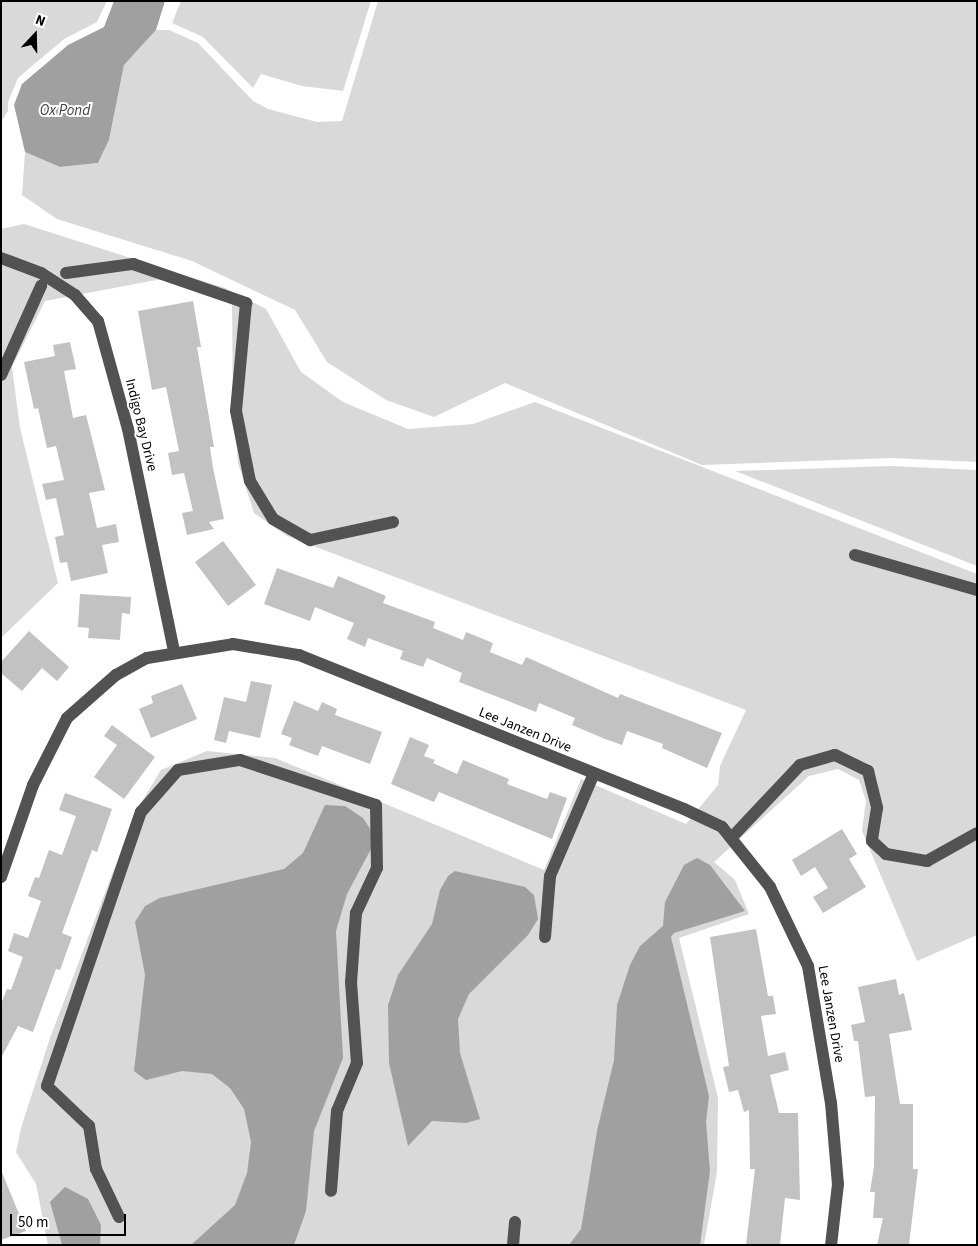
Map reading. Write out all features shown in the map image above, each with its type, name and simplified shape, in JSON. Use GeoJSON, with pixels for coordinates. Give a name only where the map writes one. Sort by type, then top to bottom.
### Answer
{"type":"FeatureCollection","features":[{"type":"Feature","properties":{"kind":"street","name":"Indigo Bay Drive"},"geometry":{"type":"LineString","coordinates":[[1,258],[41,273],[75,295],[98,321],[128,429],[174,652]]}},
{"type":"Feature","properties":{"kind":"street"},"geometry":{"type":"LineString","coordinates":[[66,273],[133,264],[246,303],[236,411],[250,481],[273,520],[310,540],[393,522]]}},
{"type":"Feature","properties":{"kind":"street"},"geometry":{"type":"LineString","coordinates":[[1,375],[42,286]]}},
{"type":"Feature","properties":{"kind":"street"},"geometry":{"type":"LineString","coordinates":[[855,555],[977,590]]}},
{"type":"Feature","properties":{"kind":"street","name":"Lee Janzen Drive"},"geometry":{"type":"LineString","coordinates":[[1,877],[33,785],[66,718],[116,675],[147,658],[174,652],[233,644],[298,655],[722,827],[770,887],[808,966],[831,1103],[838,1184],[831,1245]]}},
{"type":"Feature","properties":{"kind":"street"},"geometry":{"type":"LineString","coordinates":[[736,833],[800,765],[835,755],[868,771],[877,808],[872,841],[886,854],[928,861],[977,833]]}},
{"type":"Feature","properties":{"kind":"street"},"geometry":{"type":"LineString","coordinates":[[119,1217],[96,1169],[89,1126],[46,1086],[141,812],[178,770],[240,760],[376,805],[377,868],[356,913],[351,982],[357,1063],[337,1111],[331,1191]]}},
{"type":"Feature","properties":{"kind":"street"},"geometry":{"type":"LineString","coordinates":[[545,937],[550,876],[592,778]]}},
{"type":"Feature","properties":{"kind":"street"},"geometry":{"type":"LineString","coordinates":[[513,1245],[515,1222]]}},
{"type":"Feature","properties":{"kind":"shaded area"},"geometry":{"type":"Polygon","coordinates":[[[1,1],[107,1],[97,22],[64,39],[18,78],[8,102],[8,111],[1,122],[1,1]]]}},
{"type":"Feature","properties":{"kind":"shaded area"},"geometry":{"type":"Polygon","coordinates":[[[181,1],[371,1],[343,91],[302,86],[261,74],[253,88],[203,37],[172,23],[181,1]]]}},
{"type":"Feature","properties":{"kind":"shaded area","name":"Ox Pond"},"geometry":{"type":"Polygon","coordinates":[[[378,1],[977,1],[977,462],[892,458],[702,465],[505,383],[434,417],[386,400],[327,362],[295,310],[192,261],[57,219],[22,195],[25,152],[60,167],[98,163],[109,140],[124,65],[156,30],[169,30],[198,43],[253,101],[268,109],[317,122],[342,121],[378,1]]]}},
{"type":"Feature","properties":{"kind":"shaded area"},"geometry":{"type":"Polygon","coordinates":[[[24,224],[225,288],[266,309],[301,372],[343,402],[408,429],[473,424],[535,402],[977,574],[977,935],[917,961],[862,831],[866,801],[859,780],[838,769],[809,776],[714,862],[735,880],[749,914],[679,938],[718,1098],[717,1172],[704,1245],[48,1245],[36,1184],[16,1152],[21,1128],[50,1038],[136,811],[161,770],[207,751],[275,758],[544,870],[581,779],[686,824],[718,785],[720,766],[746,710],[287,536],[254,513],[238,463],[233,407],[232,303],[162,279],[45,301],[12,367],[20,428],[58,583],[1,638],[1,229],[24,224]]]}},
{"type":"Feature","properties":{"kind":"shaded area"},"geometry":{"type":"Polygon","coordinates":[[[891,466],[977,470],[977,566],[735,471],[891,466]]]}},
{"type":"Feature","properties":{"kind":"water","name":"Ox Pond"},"geometry":{"type":"Polygon","coordinates":[[[114,1],[165,1],[156,30],[124,65],[109,140],[98,163],[60,167],[25,152],[14,105],[22,84],[68,45],[104,27],[114,1]]]}},
{"type":"Feature","properties":{"kind":"water"},"geometry":{"type":"Polygon","coordinates":[[[325,805],[345,806],[363,818],[371,830],[371,849],[347,894],[336,931],[343,1058],[314,1131],[306,1211],[294,1245],[191,1245],[235,1205],[247,1173],[251,1142],[244,1109],[230,1088],[212,1074],[182,1071],[146,1080],[134,1071],[145,975],[135,922],[145,906],[160,898],[284,869],[303,853],[325,805]]]}},
{"type":"Feature","properties":{"kind":"water"},"geometry":{"type":"Polygon","coordinates":[[[697,858],[710,865],[745,911],[674,933],[671,937],[709,1096],[706,1122],[710,1171],[700,1245],[569,1245],[581,1229],[597,1131],[614,1060],[617,1005],[630,965],[640,946],[663,926],[665,902],[684,865],[697,858]]]}},
{"type":"Feature","properties":{"kind":"water"},"geometry":{"type":"Polygon","coordinates":[[[455,871],[525,887],[534,895],[538,919],[528,935],[469,994],[458,1019],[460,1053],[480,1119],[466,1123],[432,1121],[408,1146],[389,1063],[388,1005],[398,975],[432,924],[440,890],[448,876],[455,871]]]}},
{"type":"Feature","properties":{"kind":"water"},"geometry":{"type":"Polygon","coordinates":[[[65,1187],[88,1199],[101,1225],[100,1245],[62,1245],[50,1202],[65,1187]]]}},
{"type":"Feature","properties":{"kind":"building"},"geometry":{"type":"Polygon","coordinates":[[[193,301],[201,347],[197,347],[214,447],[210,447],[224,519],[209,522],[214,529],[187,535],[182,513],[193,511],[184,473],[172,475],[168,453],[179,451],[166,387],[152,390],[138,311],[193,301]]]}},
{"type":"Feature","properties":{"kind":"building"},"geometry":{"type":"Polygon","coordinates":[[[70,342],[76,369],[64,371],[73,418],[86,415],[105,490],[89,493],[97,528],[116,524],[119,542],[102,545],[108,573],[71,581],[67,562],[60,563],[55,537],[64,535],[56,498],[46,500],[42,484],[64,480],[56,446],[47,448],[38,408],[34,409],[24,362],[55,356],[53,345],[70,342]]]}},
{"type":"Feature","properties":{"kind":"building"},"geometry":{"type":"Polygon","coordinates":[[[223,541],[256,585],[228,606],[195,562],[223,541]]]}},
{"type":"Feature","properties":{"kind":"building"},"geometry":{"type":"Polygon","coordinates":[[[277,568],[333,588],[338,576],[386,596],[383,603],[435,622],[433,628],[463,640],[466,632],[493,643],[490,652],[522,665],[526,657],[618,698],[620,694],[722,733],[707,768],[662,748],[663,744],[627,731],[622,745],[605,739],[572,725],[575,718],[539,703],[536,712],[459,682],[462,673],[427,658],[423,667],[400,659],[403,651],[368,638],[365,647],[347,639],[354,623],[315,607],[310,621],[264,604],[277,568]]]}},
{"type":"Feature","properties":{"kind":"building"},"geometry":{"type":"Polygon","coordinates":[[[80,594],[131,597],[130,614],[122,613],[120,640],[88,638],[89,628],[78,627],[80,594]]]}},
{"type":"Feature","properties":{"kind":"building"},"geometry":{"type":"Polygon","coordinates":[[[29,631],[69,667],[57,681],[42,668],[22,691],[1,673],[1,662],[29,631]]]}},
{"type":"Feature","properties":{"kind":"building"},"geometry":{"type":"Polygon","coordinates":[[[251,681],[272,685],[260,738],[229,731],[226,743],[214,740],[224,697],[246,702],[251,681]]]}},
{"type":"Feature","properties":{"kind":"building"},"geometry":{"type":"Polygon","coordinates":[[[182,684],[197,719],[151,738],[139,709],[153,703],[151,696],[182,684]]]}},
{"type":"Feature","properties":{"kind":"building"},"geometry":{"type":"Polygon","coordinates":[[[294,701],[318,711],[322,702],[337,709],[335,715],[382,732],[370,764],[322,746],[318,756],[289,745],[292,738],[281,734],[294,701]]]}},
{"type":"Feature","properties":{"kind":"building"},"geometry":{"type":"Polygon","coordinates":[[[112,725],[155,757],[124,799],[94,777],[117,745],[104,736],[112,725]]]}},
{"type":"Feature","properties":{"kind":"building"},"geometry":{"type":"Polygon","coordinates":[[[410,737],[429,745],[424,756],[435,760],[433,763],[457,774],[463,760],[509,779],[507,784],[547,799],[550,792],[567,798],[552,839],[439,792],[434,802],[391,784],[410,737]]]}},
{"type":"Feature","properties":{"kind":"building"},"geometry":{"type":"Polygon","coordinates":[[[65,793],[112,809],[97,852],[92,850],[62,933],[72,937],[60,970],[56,969],[33,1032],[18,1026],[1,1058],[1,1004],[7,989],[11,990],[23,957],[8,951],[14,933],[28,938],[41,901],[28,896],[35,877],[39,878],[49,850],[62,855],[76,816],[59,810],[65,793]]]}},
{"type":"Feature","properties":{"kind":"building"},"geometry":{"type":"Polygon","coordinates":[[[842,829],[857,854],[849,859],[866,887],[823,913],[813,897],[828,888],[815,867],[801,876],[792,860],[842,829]]]}},
{"type":"Feature","properties":{"kind":"building"},"geometry":{"type":"Polygon","coordinates":[[[756,929],[768,996],[773,996],[776,1014],[761,1016],[768,1056],[785,1052],[789,1070],[770,1075],[779,1113],[798,1113],[800,1200],[785,1198],[780,1245],[746,1245],[755,1169],[750,1169],[749,1110],[744,1112],[738,1090],[729,1092],[723,1067],[729,1066],[710,937],[756,929]]]}},
{"type":"Feature","properties":{"kind":"building"},"geometry":{"type":"Polygon","coordinates":[[[896,979],[899,995],[904,993],[912,1030],[889,1034],[900,1104],[913,1104],[913,1169],[918,1169],[909,1245],[877,1245],[883,1218],[873,1218],[875,1192],[870,1192],[874,1166],[875,1096],[865,1097],[858,1041],[854,1041],[851,1025],[865,1022],[858,987],[896,979]]]}},
{"type":"Feature","properties":{"kind":"building"},"geometry":{"type":"Polygon","coordinates":[[[1,1170],[26,1231],[1,1240],[1,1170]]]}}]}
